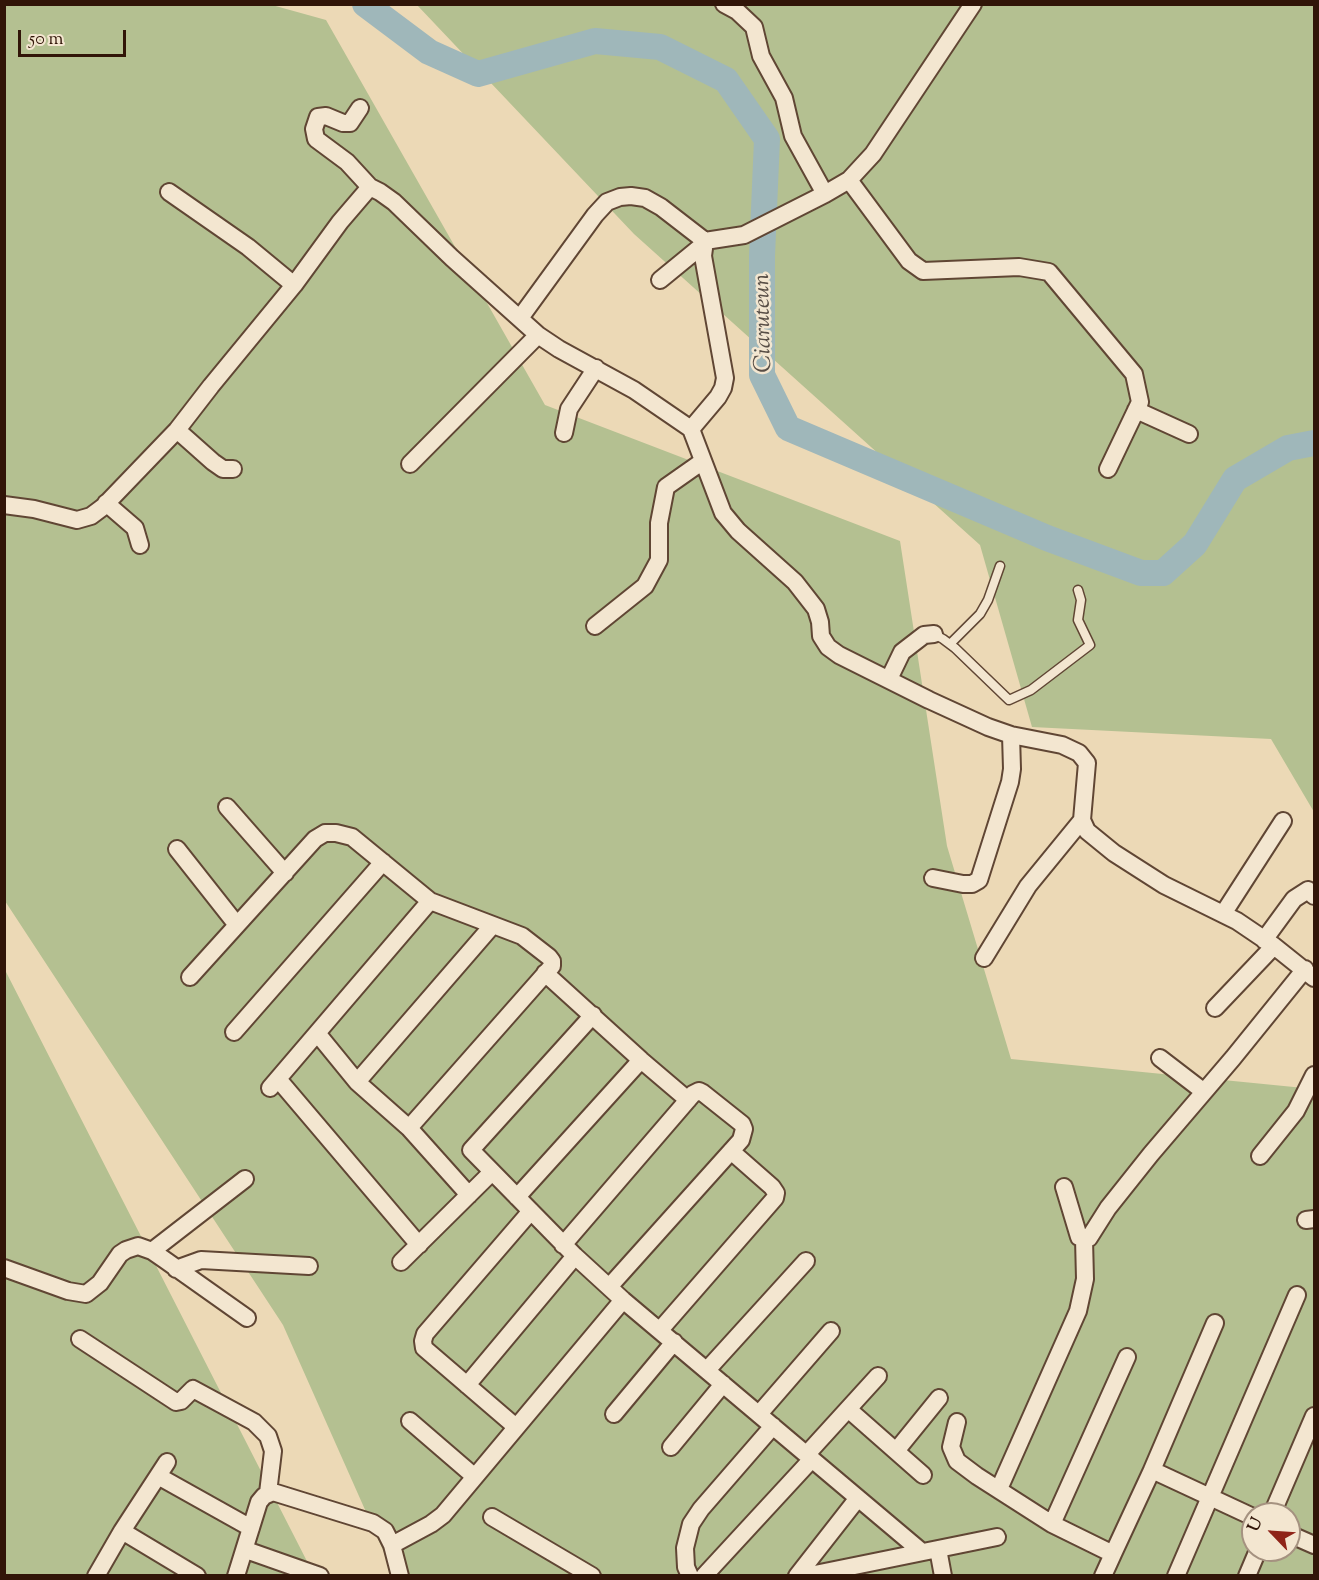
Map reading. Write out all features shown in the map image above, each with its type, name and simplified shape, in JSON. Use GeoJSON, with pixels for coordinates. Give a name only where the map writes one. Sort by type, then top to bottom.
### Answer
{"type":"FeatureCollection","features":[{"type":"Feature","properties":{"kind":"street"},"geometry":{"type":"LineString","coordinates":[[724,4],[737,11],[753,27],[761,56],[784,98],[793,136],[825,194]]}},
{"type":"Feature","properties":{"kind":"street"},"geometry":{"type":"LineString","coordinates":[[660,280],[704,243],[744,235],[788,214],[849,180],[873,154],[973,4]]}},
{"type":"Feature","properties":{"kind":"street"},"geometry":{"type":"LineString","coordinates":[[360,108],[350,123],[343,123],[326,116],[318,117],[314,129],[316,139],[347,162],[370,187],[394,202],[538,335],[634,390],[691,429],[723,513],[738,531],[795,582],[816,609],[820,622],[820,636],[828,647],[839,655],[988,727],[1011,735],[1062,745],[1079,753],[1087,763],[1082,820],[1087,831],[1114,853],[1164,885],[1223,914],[1269,943],[1310,974],[1203,1091],[1108,1208],[1089,1238],[1079,1237],[1064,1187]]}},
{"type":"Feature","properties":{"kind":"street"},"geometry":{"type":"LineString","coordinates":[[849,180],[909,261],[923,271],[1019,267],[1049,272],[1134,374],[1140,402],[1108,469]]}},
{"type":"Feature","properties":{"kind":"street"},"geometry":{"type":"LineString","coordinates":[[4,505],[34,509],[76,520],[91,516],[106,503],[177,430],[370,187]]}},
{"type":"Feature","properties":{"kind":"street"},"geometry":{"type":"LineString","coordinates":[[169,192],[248,247],[294,285]]}},
{"type":"Feature","properties":{"kind":"street"},"geometry":{"type":"LineString","coordinates":[[520,318],[607,202],[620,197],[645,198],[661,207],[704,243]]}},
{"type":"Feature","properties":{"kind":"street"},"geometry":{"type":"LineString","coordinates":[[691,429],[718,397],[725,378],[703,256],[704,243]]}},
{"type":"Feature","properties":{"kind":"street"},"geometry":{"type":"LineString","coordinates":[[410,464],[538,335]]}},
{"type":"Feature","properties":{"kind":"street"},"geometry":{"type":"LineString","coordinates":[[564,433],[569,409],[596,368]]}},
{"type":"Feature","properties":{"kind":"street"},"geometry":{"type":"LineString","coordinates":[[1136,410],[1189,434]]}},
{"type":"Feature","properties":{"kind":"street"},"geometry":{"type":"LineString","coordinates":[[177,430],[223,469],[233,469]]}},
{"type":"Feature","properties":{"kind":"street"},"geometry":{"type":"LineString","coordinates":[[596,626],[645,586],[659,560],[659,524],[666,487],[703,461]]}},
{"type":"Feature","properties":{"kind":"street"},"geometry":{"type":"LineString","coordinates":[[106,503],[141,526],[140,545]]}},
{"type":"Feature","properties":{"kind":"street"},"geometry":{"type":"LineString","coordinates":[[889,679],[902,652],[924,635],[934,634]]}},
{"type":"Feature","properties":{"kind":"street"},"geometry":{"type":"LineString","coordinates":[[933,878],[963,884],[972,884],[979,880],[1010,782],[1011,735]]}},
{"type":"Feature","properties":{"kind":"street"},"geometry":{"type":"LineString","coordinates":[[227,807],[285,873]]}},
{"type":"Feature","properties":{"kind":"street"},"geometry":{"type":"LineString","coordinates":[[984,958],[1028,886],[1082,820]]}},
{"type":"Feature","properties":{"kind":"street"},"geometry":{"type":"LineString","coordinates":[[1223,914],[1283,821]]}},
{"type":"Feature","properties":{"kind":"street"},"geometry":{"type":"LineString","coordinates":[[190,977],[315,839],[325,833],[352,837],[430,901],[522,936],[549,957],[552,966],[409,1128]]}},
{"type":"Feature","properties":{"kind":"street"},"geometry":{"type":"LineString","coordinates":[[177,849],[237,925]]}},
{"type":"Feature","properties":{"kind":"street"},"geometry":{"type":"LineString","coordinates":[[234,1032],[383,862]]}},
{"type":"Feature","properties":{"kind":"street"},"geometry":{"type":"LineString","coordinates":[[1215,1008],[1269,943],[1294,899],[1308,890],[1314,896]]}},
{"type":"Feature","properties":{"kind":"street"},"geometry":{"type":"LineString","coordinates":[[419,1245],[274,1084],[430,901]]}},
{"type":"Feature","properties":{"kind":"street"},"geometry":{"type":"LineString","coordinates":[[357,1082],[492,926]]}},
{"type":"Feature","properties":{"kind":"street"},"geometry":{"type":"LineString","coordinates":[[545,973],[640,1060],[688,1100]]}},
{"type":"Feature","properties":{"kind":"street"},"geometry":{"type":"LineString","coordinates":[[593,1016],[471,1150],[569,1251],[623,1300],[858,1498],[930,1550],[943,1575]]}},
{"type":"Feature","properties":{"kind":"street"},"geometry":{"type":"LineString","coordinates":[[317,1034],[357,1082],[409,1128],[470,1195]]}},
{"type":"Feature","properties":{"kind":"street"},"geometry":{"type":"LineString","coordinates":[[1160,1058],[1203,1091]]}},
{"type":"Feature","properties":{"kind":"street"},"geometry":{"type":"LineString","coordinates":[[517,1197],[640,1060]]}},
{"type":"Feature","properties":{"kind":"street"},"geometry":{"type":"LineString","coordinates":[[1260,1156],[1296,1111],[1314,1075]]}},
{"type":"Feature","properties":{"kind":"street"},"geometry":{"type":"LineString","coordinates":[[467,1385],[688,1100],[699,1091],[742,1124],[743,1135],[609,1287]]}},
{"type":"Feature","properties":{"kind":"street"},"geometry":{"type":"LineString","coordinates":[[660,1330],[775,1198],[776,1193],[772,1187],[731,1151]]}},
{"type":"Feature","properties":{"kind":"street"},"geometry":{"type":"LineString","coordinates":[[401,1262],[492,1172]]}},
{"type":"Feature","properties":{"kind":"street"},"geometry":{"type":"LineString","coordinates":[[152,1251],[245,1179]]}},
{"type":"Feature","properties":{"kind":"street"},"geometry":{"type":"LineString","coordinates":[[516,1427],[424,1348],[423,1341],[425,1334],[531,1212]]}},
{"type":"Feature","properties":{"kind":"street"},"geometry":{"type":"LineString","coordinates":[[999,1489],[1078,1311],[1085,1279],[1084,1239]]}},
{"type":"Feature","properties":{"kind":"street"},"geometry":{"type":"LineString","coordinates":[[4,1268],[68,1291],[86,1294],[100,1283],[114,1262],[126,1250],[138,1246],[152,1251],[247,1318]]}},
{"type":"Feature","properties":{"kind":"street"},"geometry":{"type":"LineString","coordinates":[[176,1269],[201,1260],[309,1266]]}},
{"type":"Feature","properties":{"kind":"street"},"geometry":{"type":"LineString","coordinates":[[707,1370],[806,1261]]}},
{"type":"Feature","properties":{"kind":"street"},"geometry":{"type":"LineString","coordinates":[[1176,1575],[1297,1295]]}},
{"type":"Feature","properties":{"kind":"street"},"geometry":{"type":"LineString","coordinates":[[392,1545],[443,1515],[623,1300]]}},
{"type":"Feature","properties":{"kind":"street"},"geometry":{"type":"LineString","coordinates":[[1103,1575],[1152,1470],[1215,1323]]}},
{"type":"Feature","properties":{"kind":"street"},"geometry":{"type":"LineString","coordinates":[[759,1414],[831,1331]]}},
{"type":"Feature","properties":{"kind":"street"},"geometry":{"type":"LineString","coordinates":[[80,1339],[176,1402],[181,1401],[193,1389],[254,1422],[268,1436],[273,1451],[268,1493]]}},
{"type":"Feature","properties":{"kind":"street"},"geometry":{"type":"LineString","coordinates":[[614,1413],[674,1342]]}},
{"type":"Feature","properties":{"kind":"street"},"geometry":{"type":"LineString","coordinates":[[1052,1524],[1127,1357]]}},
{"type":"Feature","properties":{"kind":"street"},"geometry":{"type":"LineString","coordinates":[[704,1575],[878,1376]]}},
{"type":"Feature","properties":{"kind":"street"},"geometry":{"type":"LineString","coordinates":[[670,1447],[723,1384]]}},
{"type":"Feature","properties":{"kind":"street"},"geometry":{"type":"LineString","coordinates":[[896,1451],[939,1398]]}},
{"type":"Feature","properties":{"kind":"street"},"geometry":{"type":"LineString","coordinates":[[848,1409],[922,1475]]}},
{"type":"Feature","properties":{"kind":"street"},"geometry":{"type":"LineString","coordinates":[[1277,1502],[1314,1416]]}},
{"type":"Feature","properties":{"kind":"street"},"geometry":{"type":"LineString","coordinates":[[410,1421],[475,1477]]}},
{"type":"Feature","properties":{"kind":"street"},"geometry":{"type":"LineString","coordinates":[[957,1422],[951,1448],[957,1461],[1052,1524],[1113,1554]]}},
{"type":"Feature","properties":{"kind":"street"},"geometry":{"type":"LineString","coordinates":[[690,1575],[686,1567],[685,1548],[691,1524],[701,1509],[773,1426]]}},
{"type":"Feature","properties":{"kind":"street"},"geometry":{"type":"LineString","coordinates":[[96,1575],[162,1469],[251,1528]]}},
{"type":"Feature","properties":{"kind":"street"},"geometry":{"type":"LineString","coordinates":[[1152,1470],[1241,1511]]}},
{"type":"Feature","properties":{"kind":"street"},"geometry":{"type":"LineString","coordinates":[[236,1575],[260,1502],[264,1496],[273,1492],[373,1523],[385,1531],[392,1545],[399,1575]]}},
{"type":"Feature","properties":{"kind":"street"},"geometry":{"type":"LineString","coordinates":[[796,1575],[858,1498]]}},
{"type":"Feature","properties":{"kind":"street"},"geometry":{"type":"LineString","coordinates":[[492,1517],[592,1575]]}},
{"type":"Feature","properties":{"kind":"street"},"geometry":{"type":"LineString","coordinates":[[122,1531],[170,1569],[197,1575]]}},
{"type":"Feature","properties":{"kind":"street"},"geometry":{"type":"LineString","coordinates":[[806,1575],[997,1537]]}},
{"type":"Feature","properties":{"kind":"street"},"geometry":{"type":"LineString","coordinates":[[246,1550],[320,1575]]}},
{"type":"Feature","properties":{"kind":"lane"},"geometry":{"type":"LineString","coordinates":[[950,644],[980,614],[988,600],[1000,566]]}},
{"type":"Feature","properties":{"kind":"lane"},"geometry":{"type":"LineString","coordinates":[[934,634],[950,644],[1009,700],[1031,690],[1090,645],[1078,620],[1081,600],[1078,590]]}},
{"type":"Feature","properties":{"kind":"green space"},"geometry":{"type":"Polygon","coordinates":[[[4,5],[272,5],[326,20],[545,405],[900,541],[947,846],[1011,1059],[1314,1089],[1314,1575],[394,1575],[283,1325],[5,901],[4,5]]]}},
{"type":"Feature","properties":{"kind":"green space"},"geometry":{"type":"Polygon","coordinates":[[[417,5],[1314,5],[1314,812],[1271,739],[1032,727],[980,545],[634,234],[417,5]]]}},
{"type":"Feature","properties":{"kind":"green space"},"geometry":{"type":"Polygon","coordinates":[[[5,970],[314,1575],[5,1575],[5,970]]]}},
{"type":"Feature","properties":{"kind":"waterway","name":"Ciaruteun"},"geometry":{"type":"LineString","coordinates":[[365,4],[429,52],[478,74],[595,41],[660,47],[726,80],[767,139],[762,256],[762,375],[788,428],[1047,538],[1141,573],[1163,573],[1195,544],[1235,479],[1288,448],[1314,443]]}}]}
